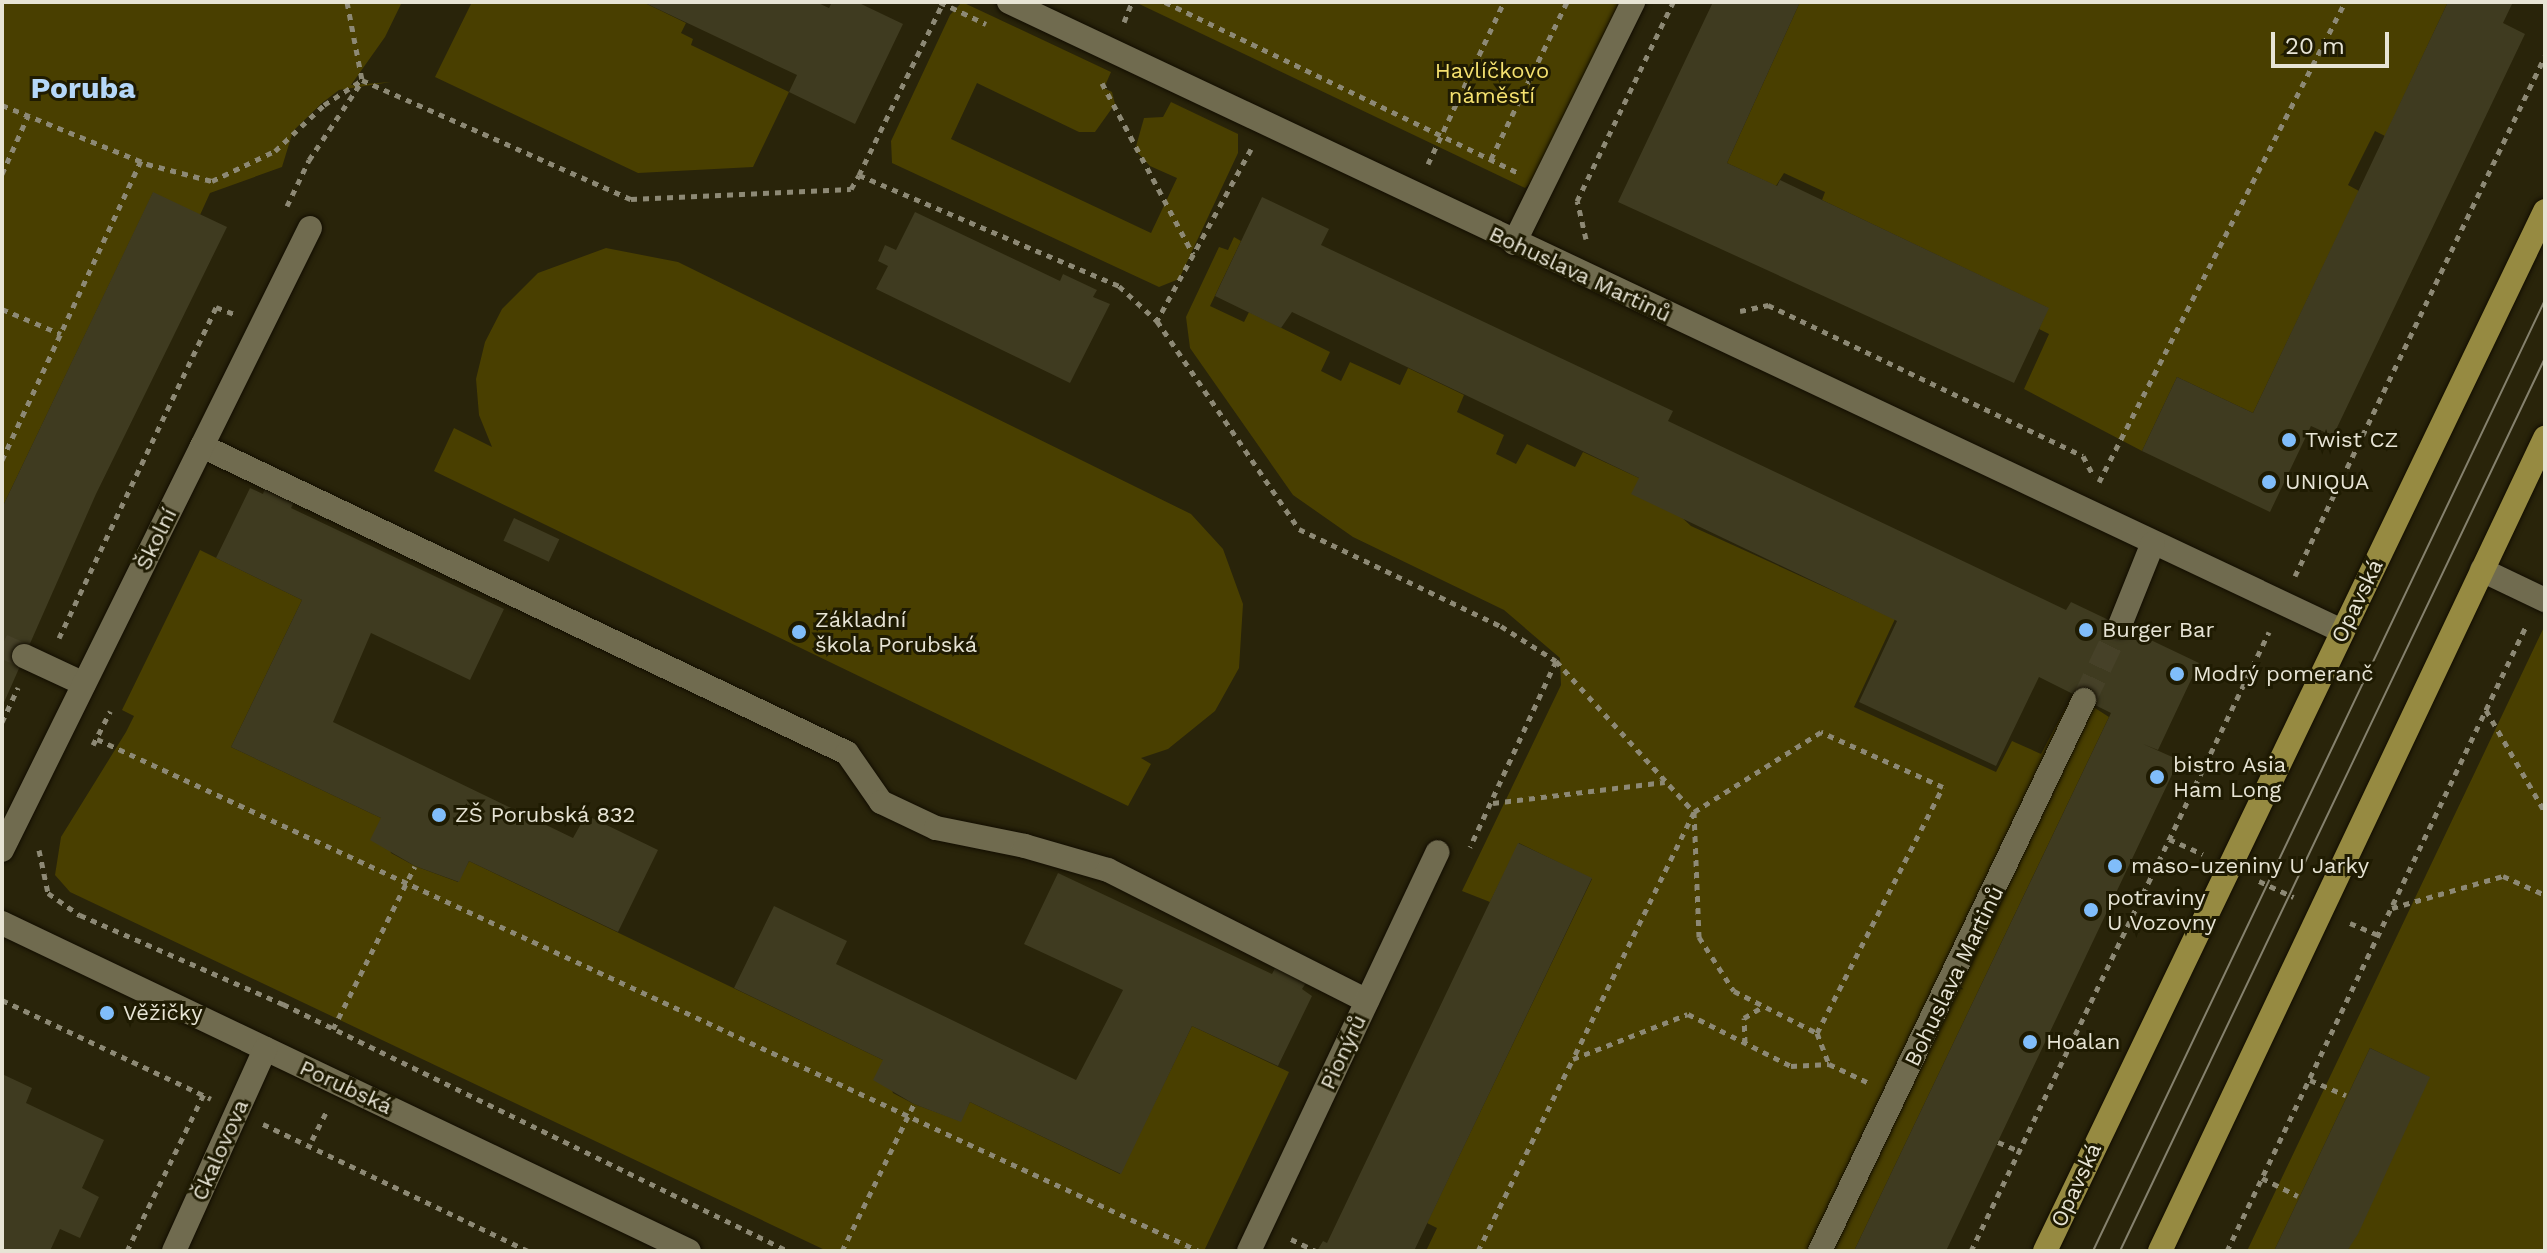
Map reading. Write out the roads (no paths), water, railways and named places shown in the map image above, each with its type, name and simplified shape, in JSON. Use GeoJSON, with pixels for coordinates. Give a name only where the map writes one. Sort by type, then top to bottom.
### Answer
{"type":"FeatureCollection","features":[{"type":"Feature","properties":{"kind":"main road","name":"Opavská"},"geometry":{"type":"LineString","coordinates":[[2045,1251],[2227,866],[2545,211]]}},
{"type":"Feature","properties":{"kind":"main road"},"geometry":{"type":"LineString","coordinates":[[2160,1251],[2545,438]]}},
{"type":"Feature","properties":{"kind":"street","name":"Bohuslava Martinů"},"geometry":{"type":"LineString","coordinates":[[1009,2],[1412,195],[2342,631]]}},
{"type":"Feature","properties":{"kind":"street"},"geometry":{"type":"LineString","coordinates":[[1514,243],[1633,2]]}},
{"type":"Feature","properties":{"kind":"street","name":"Školní"},"geometry":{"type":"LineString","coordinates":[[2,850],[310,228]]}},
{"type":"Feature","properties":{"kind":"street"},"geometry":{"type":"LineString","coordinates":[[202,446],[847,753],[881,802],[895,809],[936,828],[1108,870],[1367,1001]]}},
{"type":"Feature","properties":{"kind":"street"},"geometry":{"type":"LineString","coordinates":[[2120,625],[2153,543]]}},
{"type":"Feature","properties":{"kind":"street"},"geometry":{"type":"LineString","coordinates":[[2482,570],[2542,599]]}},
{"type":"Feature","properties":{"kind":"street"},"geometry":{"type":"LineString","coordinates":[[28,657],[84,684]]}},
{"type":"Feature","properties":{"kind":"street","name":"Bohuslava Martinů"},"geometry":{"type":"LineString","coordinates":[[1820,1251],[2084,700]]}},
{"type":"Feature","properties":{"kind":"street","name":"Pionýrů"},"geometry":{"type":"LineString","coordinates":[[1256,1249],[1367,1001],[1438,852]]}},
{"type":"Feature","properties":{"kind":"street","name":"Porubská"},"geometry":{"type":"LineString","coordinates":[[2,923],[689,1251]]}},
{"type":"Feature","properties":{"kind":"street","name":"Čkalovova"},"geometry":{"type":"LineString","coordinates":[[174,1251],[265,1049]]}},
{"type":"Feature","properties":{"kind":"tunnel"},"geometry":{"type":"LineString","coordinates":[[2084,700],[2120,625]]}},
{"type":"Feature","properties":{"kind":"tunnel"},"geometry":{"type":"LineString","coordinates":[[2,646],[24,656]]}},
{"type":"Feature","properties":{"kind":"tram line"},"geometry":{"type":"LineString","coordinates":[[2093,1251],[2545,300]]}},
{"type":"Feature","properties":{"kind":"tram line"},"geometry":{"type":"LineString","coordinates":[[2120,1251],[2545,358]]}},
{"type":"Feature","properties":{"kind":"place","name":"Twist CZ"},"geometry":{"type":"Point","coordinates":[2289,440]}},
{"type":"Feature","properties":{"kind":"place","name":"UNIQUA"},"geometry":{"type":"Point","coordinates":[2269,482]}},
{"type":"Feature","properties":{"kind":"place","name":"Burger Bar"},"geometry":{"type":"Point","coordinates":[2086,630]}},
{"type":"Feature","properties":{"kind":"place","name":"Základní škola Porubská"},"geometry":{"type":"Point","coordinates":[799,632]}},
{"type":"Feature","properties":{"kind":"place","name":"Modrý pomeranč"},"geometry":{"type":"Point","coordinates":[2177,674]}},
{"type":"Feature","properties":{"kind":"place","name":"bistro Asia Ham Long"},"geometry":{"type":"Point","coordinates":[2157,777]}},
{"type":"Feature","properties":{"kind":"place","name":"ZŠ Porubská 832"},"geometry":{"type":"Point","coordinates":[439,815]}},
{"type":"Feature","properties":{"kind":"place","name":"maso-uzeniny U Jarky"},"geometry":{"type":"Point","coordinates":[2115,866]}},
{"type":"Feature","properties":{"kind":"place","name":"potraviny U Vozovny"},"geometry":{"type":"Point","coordinates":[2091,910]}},
{"type":"Feature","properties":{"kind":"place","name":"Věžičky"},"geometry":{"type":"Point","coordinates":[107,1013]}},
{"type":"Feature","properties":{"kind":"place","name":"Hoalan"},"geometry":{"type":"Point","coordinates":[2030,1042]}},
{"type":"Feature","properties":{"kind":"district","name":"Poruba"},"geometry":{"type":"Point","coordinates":[83,88]}},
{"type":"Feature","properties":{"kind":"park label","name":"Havlíčkovo náměstí"},"geometry":{"type":"Point","coordinates":[1492,82]}}]}
